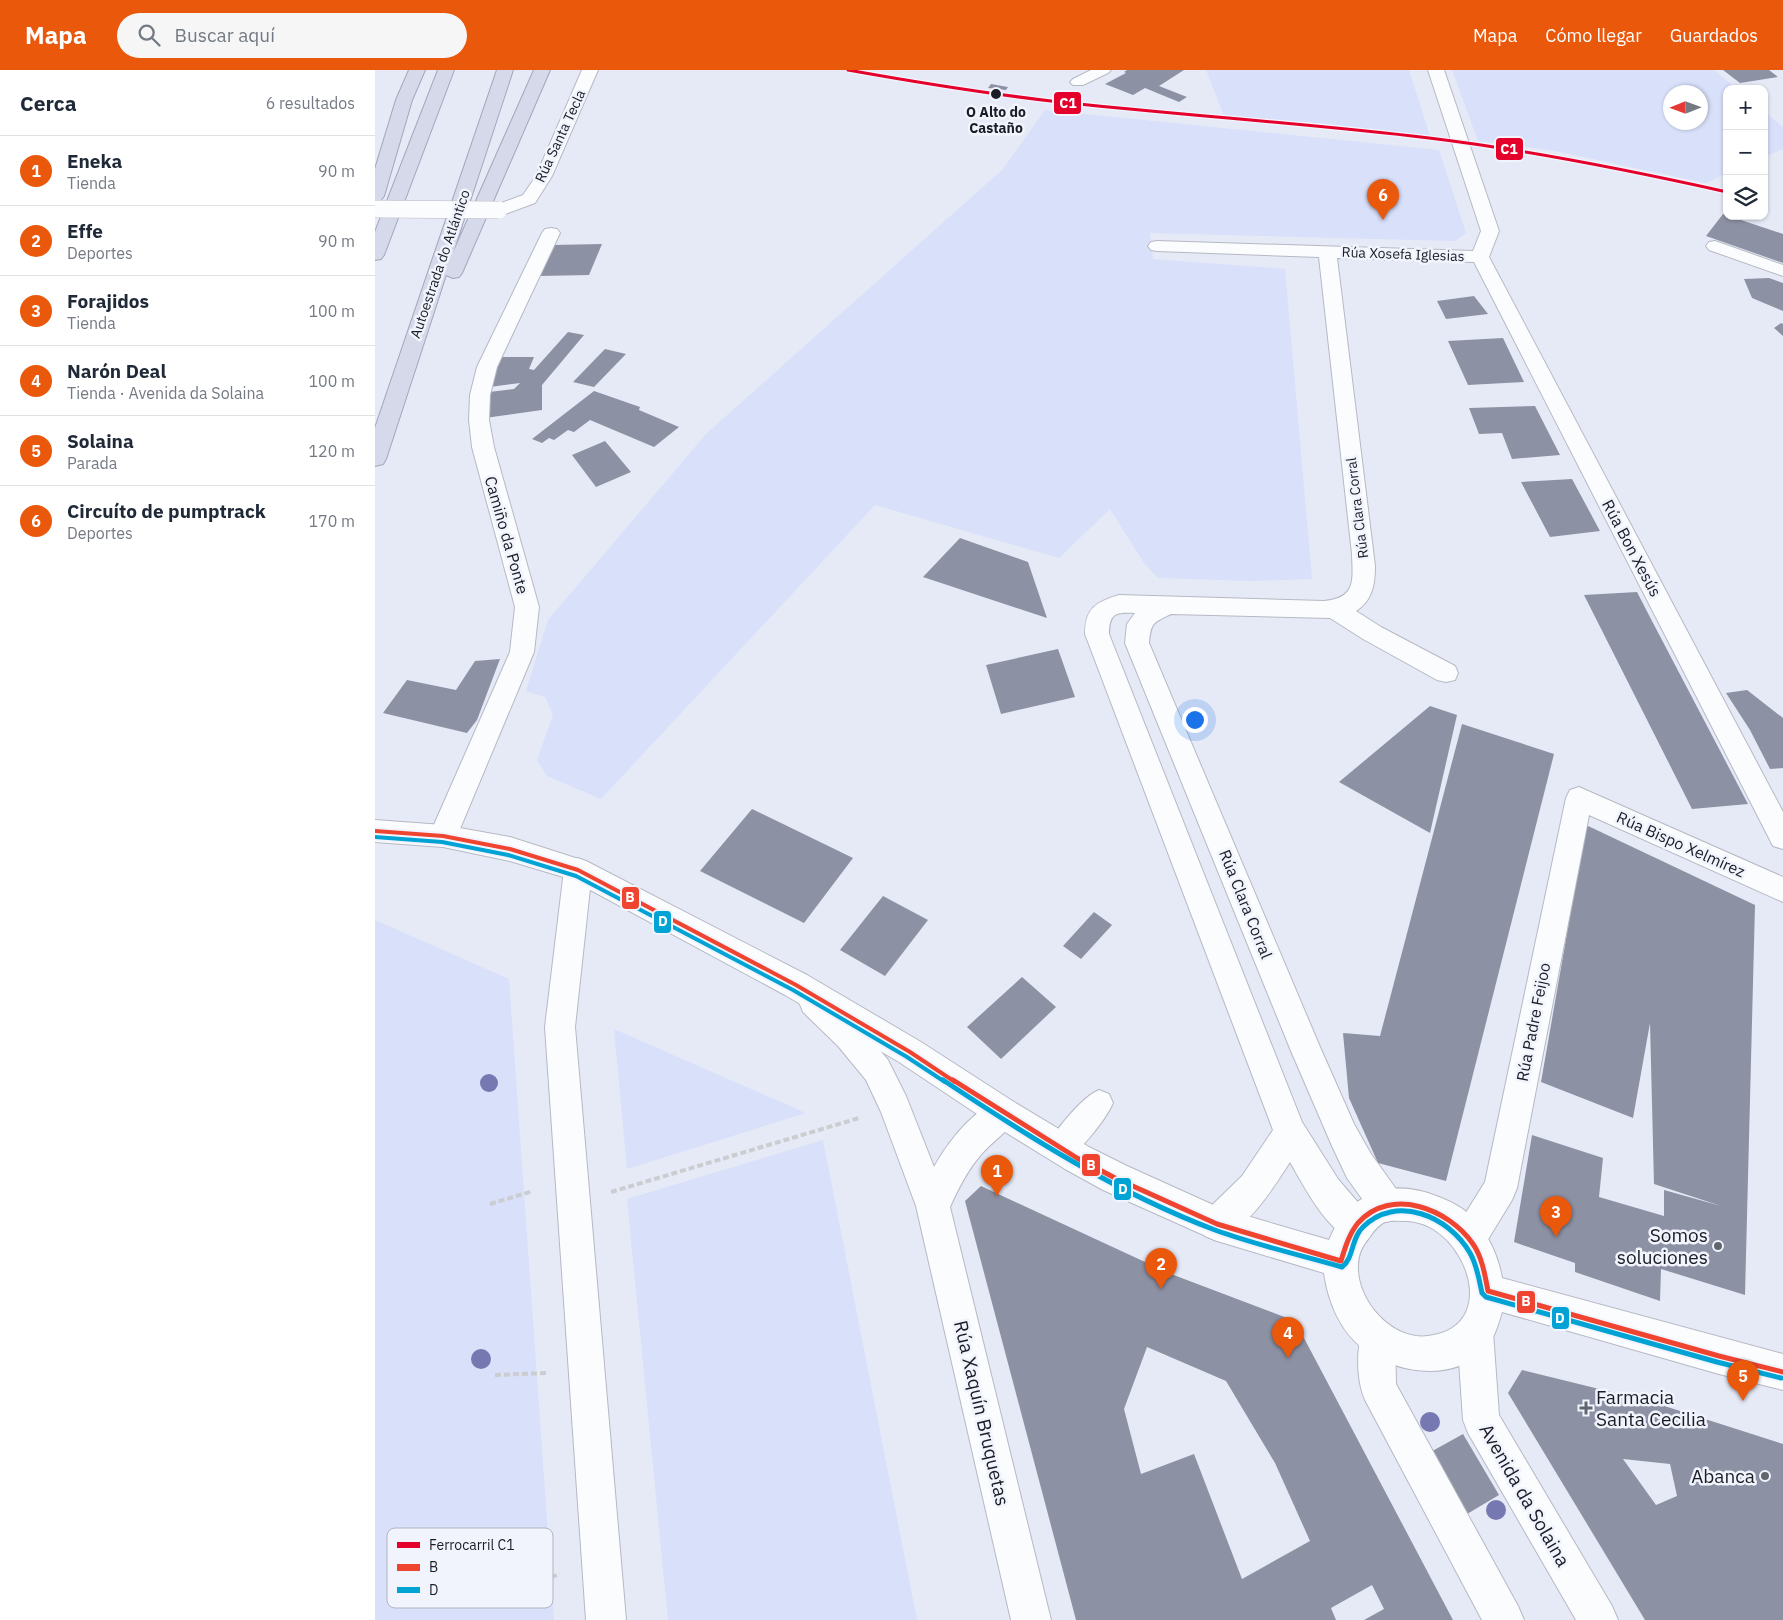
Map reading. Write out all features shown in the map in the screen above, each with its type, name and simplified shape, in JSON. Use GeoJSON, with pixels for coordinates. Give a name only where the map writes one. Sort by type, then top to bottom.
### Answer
{"type":"FeatureCollection","features":[{"type":"Feature","properties":{"kind":"highway"},"geometry":{"type":"LineString","coordinates":[[375,196],[404,100],[417,70]]}},
{"type":"Feature","properties":{"kind":"highway"},"geometry":{"type":"LineString","coordinates":[[375,255],[446,70]]}},
{"type":"Feature","properties":{"kind":"highway","name":"Autoestrada do Atlántico"},"geometry":{"type":"LineString","coordinates":[[375,459],[505,70]]}},
{"type":"Feature","properties":{"kind":"highway"},"geometry":{"type":"LineString","coordinates":[[399,388],[463,252],[542,70]]}},
{"type":"Feature","properties":{"kind":"street","name":"Rúa Santa Tecla"},"geometry":{"type":"LineString","coordinates":[[375,209],[499,210],[529,199],[544,176],[590,70]]}},
{"type":"Feature","properties":{"kind":"street"},"geometry":{"type":"LineString","coordinates":[[1078,82],[1103,70]]}},
{"type":"Feature","properties":{"kind":"street","name":"Rúa Xosefa Iglesias"},"geometry":{"type":"LineString","coordinates":[[1157,246],[1480,257],[1490,231],[1436,70]]}},
{"type":"Feature","properties":{"kind":"street","name":"Camiño da Ponte"},"geometry":{"type":"LineString","coordinates":[[443,836],[522,652],[527,607],[483,447],[479,420],[480,395],[487,367],[551,234]]}},
{"type":"Feature","properties":{"kind":"street"},"geometry":{"type":"LineString","coordinates":[[1715,246],[1783,271]]}},
{"type":"Feature","properties":{"kind":"street","name":"Rúa Clara Corral"},"geometry":{"type":"LineString","coordinates":[[1327,252],[1364,576],[1364,587],[1357,598],[1349,605],[1336,610]]}},
{"type":"Feature","properties":{"kind":"street","name":"Rúa Bon Xesús"},"geometry":{"type":"LineString","coordinates":[[1480,257],[1783,838]]}},
{"type":"Feature","properties":{"kind":"street"},"geometry":{"type":"LineString","coordinates":[[1355,1225],[1326,1191],[1290,1132],[1097,634],[1097,625],[1099,616],[1107,608],[1119,604],[1165,607],[1336,610],[1372,633],[1446,673]]}},
{"type":"Feature","properties":{"kind":"street","name":"Rúa Clara Corral"},"geometry":{"type":"LineString","coordinates":[[1165,607],[1146,616],[1139,624],[1137,643],[1343,1136],[1359,1166],[1387,1205]]}},
{"type":"Feature","properties":{"kind":"street","name":"Rúa Bispo Xelmírez"},"geometry":{"type":"LineString","coordinates":[[1579,798],[1783,890]]}},
{"type":"Feature","properties":{"kind":"street","name":"Rúa Padre Feijoo"},"geometry":{"type":"LineString","coordinates":[[1469,1239],[1500,1188],[1579,798]]}},
{"type":"Feature","properties":{"kind":"street"},"geometry":{"type":"LineString","coordinates":[[375,831],[443,836],[510,849],[578,870],[797,985],[910,1052],[1060,1149],[1115,1178],[1217,1224],[1341,1261]]}},
{"type":"Feature","properties":{"kind":"street"},"geometry":{"type":"LineString","coordinates":[[578,870],[560,1027],[575,1203],[605,1620]]}},
{"type":"Feature","properties":{"kind":"street","name":"Rúa Xaquín Bruquetas"},"geometry":{"type":"LineString","coordinates":[[797,985],[849,1036],[877,1070],[895,1107],[933,1206],[1031,1620]]}},
{"type":"Feature","properties":{"kind":"street"},"geometry":{"type":"LineString","coordinates":[[933,1206],[952,1166],[964,1148],[979,1132],[1003,1113]]}},
{"type":"Feature","properties":{"kind":"street"},"geometry":{"type":"LineString","coordinates":[[1217,1224],[1254,1188],[1290,1132]]}},
{"type":"Feature","properties":{"kind":"street"},"geometry":{"type":"LineString","coordinates":[[1408,1204],[1425,1207],[1441,1214],[1456,1225],[1469,1239],[1479,1255],[1485,1273],[1488,1292],[1484,1313],[1475,1332],[1460,1346],[1441,1354],[1420,1356],[1398,1350],[1377,1338],[1360,1322],[1349,1303],[1342,1282],[1341,1261],[1345,1241],[1355,1225],[1370,1212],[1387,1205],[1408,1204]]}},
{"type":"Feature","properties":{"kind":"street"},"geometry":{"type":"LineString","coordinates":[[1488,1292],[1783,1372]]}},
{"type":"Feature","properties":{"kind":"street","name":"Avenida da Solaina"},"geometry":{"type":"LineString","coordinates":[[1475,1332],[1481,1420],[1598,1620]]}},
{"type":"Feature","properties":{"kind":"street"},"geometry":{"type":"LineString","coordinates":[[1377,1338],[1378,1387],[1504,1620]]}},
{"type":"Feature","properties":{"kind":"lane"},"geometry":{"type":"LineString","coordinates":[[1060,1149],[1099,1103]]}},
{"type":"Feature","properties":{"kind":"path"},"geometry":{"type":"LineString","coordinates":[[575,1203],[895,1107]]}},
{"type":"Feature","properties":{"kind":"path"},"geometry":{"type":"LineString","coordinates":[[495,1375],[586,1369]]}},
{"type":"Feature","properties":{"kind":"path"},"geometry":{"type":"LineString","coordinates":[[553,1576],[601,1560]]}},
{"type":"Feature","properties":{"kind":"shaded area"},"geometry":{"type":"Polygon","coordinates":[[[1206,70],[1409,70],[1430,136],[1329,124],[1224,116],[1206,70]]]}},
{"type":"Feature","properties":{"kind":"shaded area"},"geometry":{"type":"Polygon","coordinates":[[[1452,70],[1714,70],[1732,85],[1723,85],[1723,175],[1706,183],[1555,151],[1478,141],[1452,70]]]}},
{"type":"Feature","properties":{"kind":"shaded area"},"geometry":{"type":"Polygon","coordinates":[[[1045,110],[1439,150],[1466,233],[1455,241],[1150,233],[1153,259],[1285,269],[1312,579],[1252,581],[1158,578],[1144,563],[1110,509],[1059,558],[875,505],[601,799],[547,776],[537,760],[553,715],[545,697],[526,691],[548,620],[707,433],[1003,169],[1045,110]]]}},
{"type":"Feature","properties":{"kind":"shaded area"},"geometry":{"type":"Polygon","coordinates":[[[1768,114],[1783,127],[1783,149],[1768,155],[1768,114]]]}},
{"type":"Feature","properties":{"kind":"shaded area"},"geometry":{"type":"Polygon","coordinates":[[[375,920],[509,979],[548,1528],[387,1528],[387,1608],[553,1608],[553,1606],[554,1620],[375,1620],[375,920]]]}},
{"type":"Feature","properties":{"kind":"shaded area"},"geometry":{"type":"Polygon","coordinates":[[[614,1029],[806,1113],[627,1169],[614,1029]]]}},
{"type":"Feature","properties":{"kind":"shaded area"},"geometry":{"type":"Polygon","coordinates":[[[823,1140],[917,1620],[668,1620],[627,1199],[823,1140]]]}},
{"type":"Feature","properties":{"kind":"building"},"geometry":{"type":"Polygon","coordinates":[[[1127,70],[1184,70],[1159,86],[1187,97],[1179,102],[1145,88],[1133,95],[1105,84],[1126,73],[1124,72],[1127,70]]]}},
{"type":"Feature","properties":{"kind":"building"},"geometry":{"type":"Polygon","coordinates":[[[1723,70],[1769,70],[1778,77],[1740,83],[1723,70]]]}},
{"type":"Feature","properties":{"kind":"building","name":"O Alto do Castaño"},"geometry":{"type":"Polygon","coordinates":[[[991,84],[1008,87],[1006,90],[988,88],[991,84]]]}},
{"type":"Feature","properties":{"kind":"building"},"geometry":{"type":"Polygon","coordinates":[[[1723,214],[1723,220],[1741,220],[1783,234],[1783,263],[1706,236],[1723,214]]]}},
{"type":"Feature","properties":{"kind":"building"},"geometry":{"type":"Polygon","coordinates":[[[602,244],[589,275],[539,276],[552,245],[602,244]]]}},
{"type":"Feature","properties":{"kind":"building"},"geometry":{"type":"Polygon","coordinates":[[[1769,278],[1783,283],[1783,311],[1752,298],[1744,279],[1769,278]]]}},
{"type":"Feature","properties":{"kind":"building"},"geometry":{"type":"Polygon","coordinates":[[[1474,296],[1488,314],[1446,319],[1437,301],[1474,296]]]}},
{"type":"Feature","properties":{"kind":"building"},"geometry":{"type":"Polygon","coordinates":[[[1781,323],[1783,324],[1783,336],[1774,328],[1781,323]]]}},
{"type":"Feature","properties":{"kind":"building"},"geometry":{"type":"Polygon","coordinates":[[[568,332],[584,335],[542,385],[542,410],[485,418],[489,392],[514,389],[520,383],[490,387],[500,357],[534,357],[529,369],[534,370],[568,332]]]}},
{"type":"Feature","properties":{"kind":"building"},"geometry":{"type":"Polygon","coordinates":[[[1503,338],[1524,382],[1468,385],[1448,341],[1503,338]]]}},
{"type":"Feature","properties":{"kind":"building"},"geometry":{"type":"Polygon","coordinates":[[[605,349],[626,354],[594,387],[573,382],[605,349]]]}},
{"type":"Feature","properties":{"kind":"building"},"geometry":{"type":"Polygon","coordinates":[[[594,391],[640,407],[639,410],[679,427],[654,447],[590,420],[574,432],[568,430],[554,440],[549,438],[542,443],[532,439],[594,391]]]}},
{"type":"Feature","properties":{"kind":"building"},"geometry":{"type":"Polygon","coordinates":[[[1535,406],[1560,455],[1512,459],[1502,433],[1479,434],[1469,408],[1535,406]]]}},
{"type":"Feature","properties":{"kind":"building"},"geometry":{"type":"Polygon","coordinates":[[[605,441],[631,472],[596,487],[572,455],[605,441]]]}},
{"type":"Feature","properties":{"kind":"building"},"geometry":{"type":"Polygon","coordinates":[[[1572,479],[1600,531],[1550,537],[1521,482],[1572,479]]]}},
{"type":"Feature","properties":{"kind":"building"},"geometry":{"type":"Polygon","coordinates":[[[960,538],[1028,562],[1047,618],[923,577],[960,538]]]}},
{"type":"Feature","properties":{"kind":"building"},"geometry":{"type":"Polygon","coordinates":[[[1637,592],[1748,804],[1692,809],[1584,595],[1637,592]]]}},
{"type":"Feature","properties":{"kind":"building"},"geometry":{"type":"Polygon","coordinates":[[[1058,649],[1075,697],[1001,714],[986,665],[1058,649]]]}},
{"type":"Feature","properties":{"kind":"building"},"geometry":{"type":"Polygon","coordinates":[[[500,659],[477,720],[467,733],[383,713],[407,680],[456,690],[475,661],[500,659]]]}},
{"type":"Feature","properties":{"kind":"building"},"geometry":{"type":"Polygon","coordinates":[[[1747,690],[1783,718],[1783,768],[1770,769],[1750,730],[1726,693],[1747,690]]]}},
{"type":"Feature","properties":{"kind":"building"},"geometry":{"type":"Polygon","coordinates":[[[1430,706],[1457,715],[1430,833],[1339,782],[1430,706]]]}},
{"type":"Feature","properties":{"kind":"building"},"geometry":{"type":"Polygon","coordinates":[[[1462,724],[1554,754],[1446,1181],[1378,1163],[1349,1098],[1343,1033],[1380,1036],[1462,724]]]}},
{"type":"Feature","properties":{"kind":"building"},"geometry":{"type":"Polygon","coordinates":[[[752,809],[853,858],[804,923],[700,871],[752,809]]]}},
{"type":"Feature","properties":{"kind":"building"},"geometry":{"type":"Polygon","coordinates":[[[1586,825],[1755,905],[1745,1295],[1661,1269],[1660,1301],[1575,1272],[1575,1263],[1514,1242],[1532,1135],[1603,1158],[1599,1197],[1664,1216],[1664,1190],[1721,1206],[1654,1184],[1650,1023],[1633,1118],[1541,1082],[1586,825]]]}},
{"type":"Feature","properties":{"kind":"building"},"geometry":{"type":"Polygon","coordinates":[[[883,896],[928,920],[885,976],[840,950],[883,896]]]}},
{"type":"Feature","properties":{"kind":"building"},"geometry":{"type":"Polygon","coordinates":[[[1094,912],[1112,925],[1081,959],[1063,946],[1094,912]]]}},
{"type":"Feature","properties":{"kind":"building"},"geometry":{"type":"Polygon","coordinates":[[[1022,977],[1056,1007],[1001,1059],[967,1027],[1022,977]]]}},
{"type":"Feature","properties":{"kind":"building"},"geometry":{"type":"Polygon","coordinates":[[[981,1186],[1171,1274],[1295,1321],[1453,1620],[1364,1620],[1384,1609],[1372,1585],[1331,1608],[1336,1620],[1076,1620],[965,1201],[981,1186]],[[1147,1347],[1124,1409],[1141,1474],[1194,1454],[1242,1579],[1310,1541],[1275,1463],[1226,1381],[1147,1347]]]}},
{"type":"Feature","properties":{"kind":"building"},"geometry":{"type":"Polygon","coordinates":[[[1522,1370],[1652,1402],[1783,1444],[1783,1620],[1645,1620],[1508,1393],[1522,1370]],[[1623,1459],[1656,1505],[1677,1496],[1670,1464],[1623,1459]]]}},
{"type":"Feature","properties":{"kind":"building"},"geometry":{"type":"Polygon","coordinates":[[[1463,1434],[1499,1495],[1462,1517],[1427,1454],[1463,1434]]]}},
{"type":"Feature","properties":{"kind":"rail line","name":"C1"},"geometry":{"type":"LineString","coordinates":[[848,70],[915,83],[1050,101],[1431,138],[1601,165],[1723,191]]}},
{"type":"Feature","properties":{"kind":"transit line","name":"B"},"geometry":{"type":"LineString","coordinates":[[375,831],[443,836],[510,849],[578,870],[796,985],[910,1052],[1003,1113],[1077,1158],[1115,1178],[1217,1224],[1341,1261],[1353,1229],[1374,1210],[1389,1205],[1405,1204],[1421,1207],[1450,1221],[1473,1244],[1481,1261],[1488,1291],[1719,1356],[1783,1372]]}},
{"type":"Feature","properties":{"kind":"transit line","name":"D"},"geometry":{"type":"LineString","coordinates":[[375,837],[442,842],[508,855],[576,876],[793,990],[907,1057],[1000,1118],[1074,1163],[1112,1184],[1215,1230],[1342,1267],[1349,1259],[1354,1240],[1363,1226],[1378,1216],[1391,1211],[1421,1213],[1448,1227],[1468,1249],[1474,1259],[1482,1293],[1486,1297],[1717,1362],[1781,1378]]}},
{"type":"Feature","properties":{"kind":"place","name":"O Alto do Castaño"},"geometry":{"type":"Point","coordinates":[996,94]}},
{"type":"Feature","properties":{"kind":"place","name":"Circuíto de pumptrack"},"geometry":{"type":"Point","coordinates":[1383,220]}},
{"type":"Feature","properties":{"kind":"place","name":"Eneka"},"geometry":{"type":"Point","coordinates":[997,1196]}},
{"type":"Feature","properties":{"kind":"place","name":"Forajidos"},"geometry":{"type":"Point","coordinates":[1556,1237]}},
{"type":"Feature","properties":{"kind":"place","name":"Somos soluciones"},"geometry":{"type":"Point","coordinates":[1718,1246]}},
{"type":"Feature","properties":{"kind":"place","name":"Effe"},"geometry":{"type":"Point","coordinates":[1161,1289]}},
{"type":"Feature","properties":{"kind":"place","name":"Narón Deal"},"geometry":{"type":"Point","coordinates":[1288,1358]}},
{"type":"Feature","properties":{"kind":"place","name":"Solaina"},"geometry":{"type":"Point","coordinates":[1743,1401]}},
{"type":"Feature","properties":{"kind":"place","name":"Farmacia Santa Cecilia"},"geometry":{"type":"Point","coordinates":[1586,1408]}},
{"type":"Feature","properties":{"kind":"place","name":"Abanca"},"geometry":{"type":"Point","coordinates":[1765,1476]}}]}
